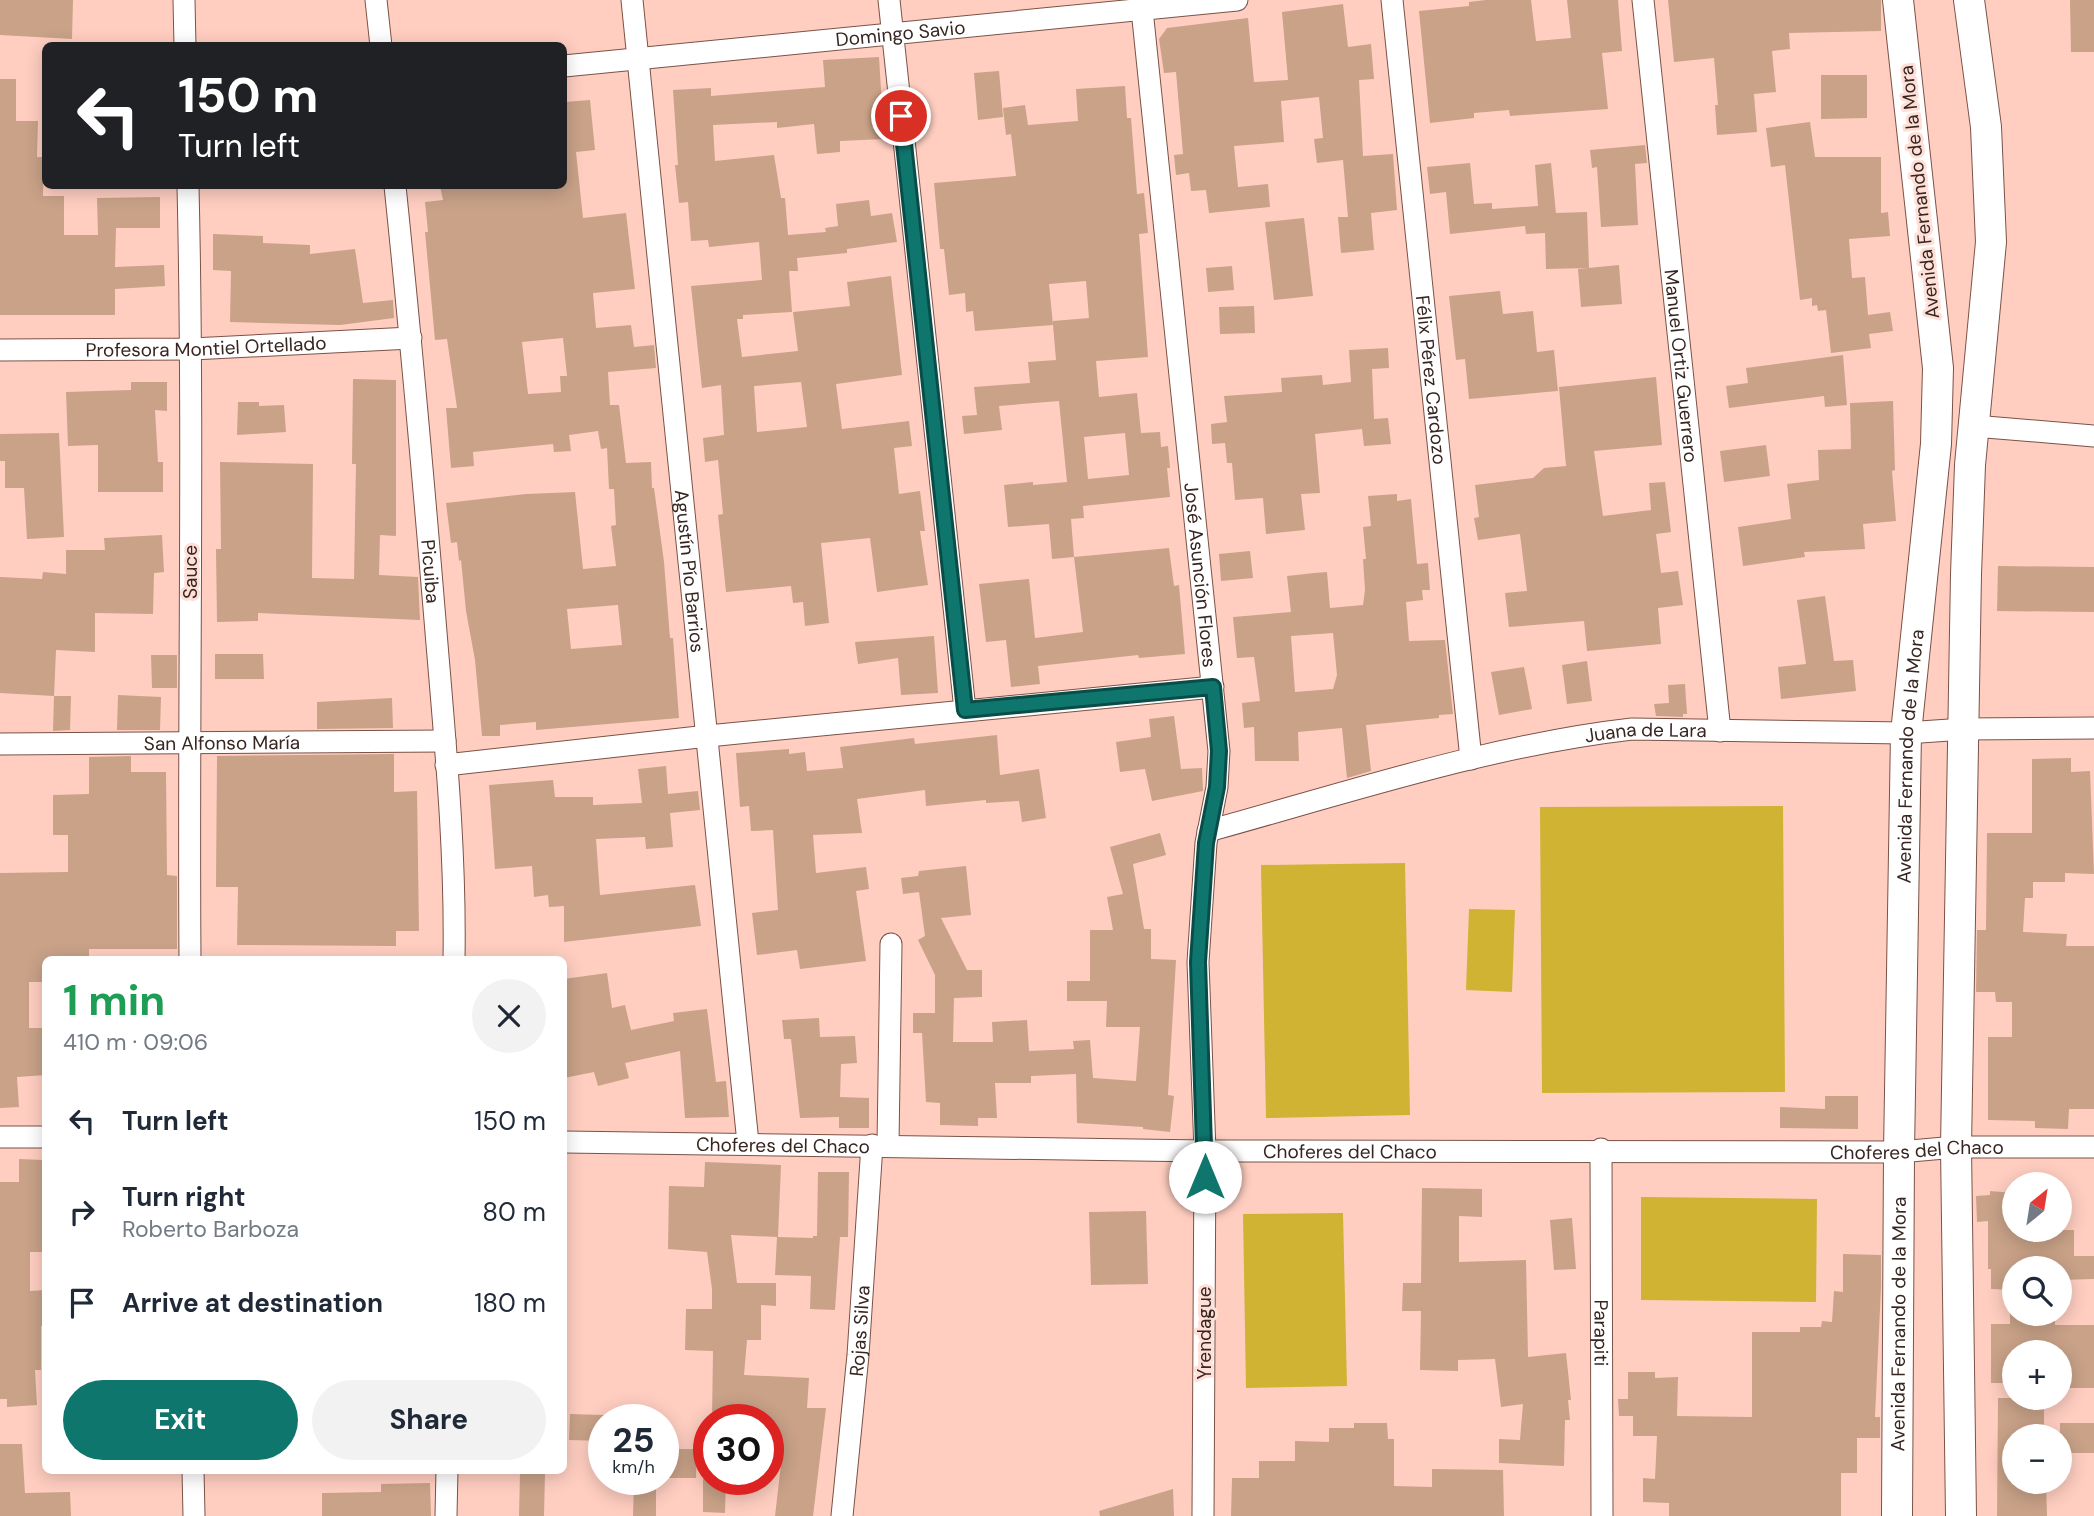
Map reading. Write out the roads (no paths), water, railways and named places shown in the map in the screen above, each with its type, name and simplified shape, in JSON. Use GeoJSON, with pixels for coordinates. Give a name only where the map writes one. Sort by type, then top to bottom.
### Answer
{"type":"FeatureCollection","features":[{"type":"Feature","properties":{"kind":"main road","name":"Avenida Fernando de la Mora"},"geometry":{"type":"LineString","coordinates":[[1898,0],[1938,368],[1936,444],[1906,733],[1899,1152],[1898,1516]]}},
{"type":"Feature","properties":{"kind":"main road"},"geometry":{"type":"LineString","coordinates":[[1961,1516],[1956,1147],[1966,573],[1970,465],[1991,242],[1986,127],[1969,0]]}},
{"type":"Feature","properties":{"kind":"street"},"geometry":{"type":"LineString","coordinates":[[184,0],[185,42]]}},
{"type":"Feature","properties":{"kind":"street"},"geometry":{"type":"LineString","coordinates":[[376,0],[381,42]]}},
{"type":"Feature","properties":{"kind":"street","name":"Agustín Pío Barrios"},"geometry":{"type":"LineString","coordinates":[[632,0],[748,1143]]}},
{"type":"Feature","properties":{"kind":"street"},"geometry":{"type":"LineString","coordinates":[[889,0],[965,710]]}},
{"type":"Feature","properties":{"kind":"street","name":"Domingo Savio"},"geometry":{"type":"LineString","coordinates":[[567,66],[893,35],[1141,5],[1237,0]]}},
{"type":"Feature","properties":{"kind":"street","name":"Félix Pérez Cardozo"},"geometry":{"type":"LineString","coordinates":[[1392,0],[1471,759]]}},
{"type":"Feature","properties":{"kind":"street","name":"Manuel Ortiz Guerrero"},"geometry":{"type":"LineString","coordinates":[[1643,0],[1720,731]]}},
{"type":"Feature","properties":{"kind":"street","name":"José Asunción Flores"},"geometry":{"type":"LineString","coordinates":[[1141,5],[1219,751],[1217,787],[1208,831],[1198,962],[1205,1150]]}},
{"type":"Feature","properties":{"kind":"street","name":"Sauce"},"geometry":{"type":"LineString","coordinates":[[188,189],[192,349],[190,956]]}},
{"type":"Feature","properties":{"kind":"street","name":"Picuiba"},"geometry":{"type":"LineString","coordinates":[[395,189],[411,338],[445,741],[455,926],[454,956]]}},
{"type":"Feature","properties":{"kind":"street","name":"Profesora Montiel Ortellado"},"geometry":{"type":"LineString","coordinates":[[0,350],[192,349],[411,338]]}},
{"type":"Feature","properties":{"kind":"street"},"geometry":{"type":"LineString","coordinates":[[1975,426],[2094,436]]}},
{"type":"Feature","properties":{"kind":"street"},"geometry":{"type":"LineString","coordinates":[[446,765],[708,736],[1213,687]]}},
{"type":"Feature","properties":{"kind":"street","name":"Juana de Lara"},"geometry":{"type":"LineString","coordinates":[[1208,831],[1471,759],[1619,730],[1906,733],[1964,729],[2094,728]]}},
{"type":"Feature","properties":{"kind":"street","name":"San Alfonso María"},"geometry":{"type":"LineString","coordinates":[[0,744],[189,745],[445,741]]}},
{"type":"Feature","properties":{"kind":"street","name":"Rojas Silva"},"geometry":{"type":"LineString","coordinates":[[842,1516],[880,1145],[891,944]]}},
{"type":"Feature","properties":{"kind":"street"},"geometry":{"type":"LineString","coordinates":[[0,1137],[42,1138]]}},
{"type":"Feature","properties":{"kind":"street","name":"Choferes del Chaco"},"geometry":{"type":"LineString","coordinates":[[567,1142],[1205,1150],[1601,1149],[1899,1152],[1956,1147],[2094,1147]]}},
{"type":"Feature","properties":{"kind":"street","name":"Parapiti"},"geometry":{"type":"LineString","coordinates":[[1601,1149],[1602,1516]]}},
{"type":"Feature","properties":{"kind":"street","name":"Yrendague"},"geometry":{"type":"LineString","coordinates":[[1203,1516],[1205,1150]]}},
{"type":"Feature","properties":{"kind":"street"},"geometry":{"type":"LineString","coordinates":[[193,1474],[194,1516]]}},
{"type":"Feature","properties":{"kind":"street"},"geometry":{"type":"LineString","coordinates":[[446,1516],[447,1474]]}}]}
